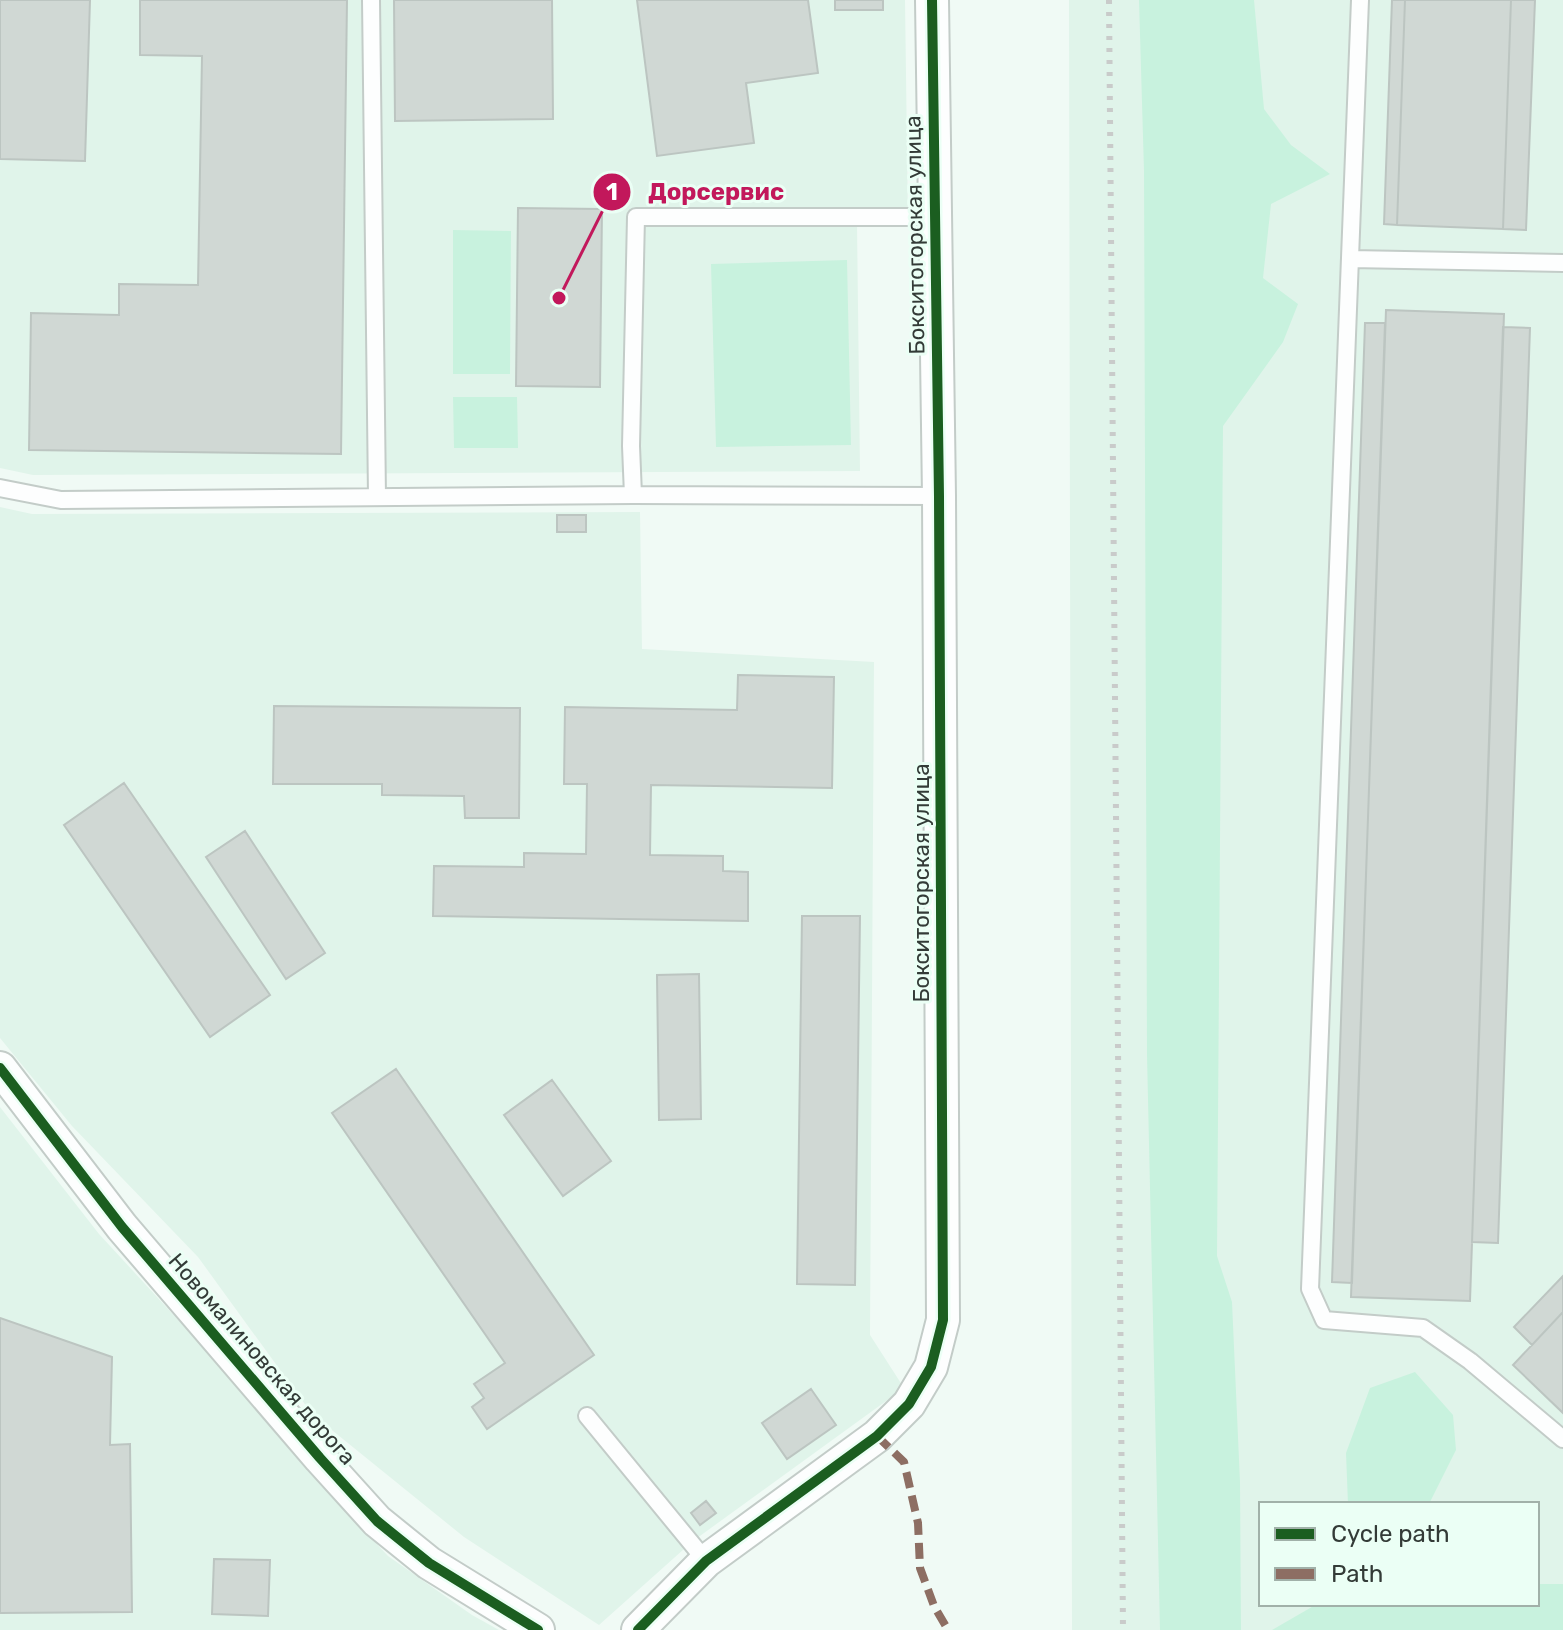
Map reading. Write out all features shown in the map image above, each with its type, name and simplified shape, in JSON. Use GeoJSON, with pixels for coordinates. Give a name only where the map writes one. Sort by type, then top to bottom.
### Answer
{"type":"FeatureCollection","features":[{"type":"Feature","properties":{"kind":"street","name":"Бокситогорская улица"},"geometry":{"type":"LineString","coordinates":[[638,1630],[706,1561],[877,1436],[909,1404],[931,1367],[943,1320],[939,496],[932,0]]}},
{"type":"Feature","properties":{"kind":"street","name":"Новомалиновская дорога"},"geometry":{"type":"LineString","coordinates":[[0,1068],[122,1227],[377,1521],[429,1563],[538,1630]]}},
{"type":"Feature","properties":{"kind":"lane"},"geometry":{"type":"LineString","coordinates":[[371,0],[377,497]]}},
{"type":"Feature","properties":{"kind":"lane"},"geometry":{"type":"LineString","coordinates":[[1360,0],[1310,1289],[1324,1320],[1423,1328],[1470,1361],[1563,1439]]}},
{"type":"Feature","properties":{"kind":"lane"},"geometry":{"type":"LineString","coordinates":[[633,495],[631,446],[636,217],[878,224],[935,217]]}},
{"type":"Feature","properties":{"kind":"lane"},"geometry":{"type":"LineString","coordinates":[[1351,259],[1563,263]]}},
{"type":"Feature","properties":{"kind":"lane"},"geometry":{"type":"LineString","coordinates":[[0,488],[61,500],[939,496]]}},
{"type":"Feature","properties":{"kind":"lane"},"geometry":{"type":"LineString","coordinates":[[587,1416],[706,1561]]}},
{"type":"Feature","properties":{"kind":"shaded area"},"geometry":{"type":"Polygon","coordinates":[[[0,0],[905,0],[908,223],[857,224],[860,471],[33,475],[0,468],[0,0]]]}},
{"type":"Feature","properties":{"kind":"shaded area"},"geometry":{"type":"Polygon","coordinates":[[[1069,0],[1563,0],[1563,1630],[1072,1630],[1069,0]]]}},
{"type":"Feature","properties":{"kind":"shaded area"},"geometry":{"type":"Polygon","coordinates":[[[0,507],[32,514],[640,512],[642,649],[874,662],[870,1335],[904,1388],[693,1541],[599,1625],[464,1537],[312,1414],[198,1257],[72,1126],[0,1038],[0,507]]]}},
{"type":"Feature","properties":{"kind":"shaded area"},"geometry":{"type":"Polygon","coordinates":[[[0,1107],[99,1234],[388,1556],[472,1615],[499,1630],[0,1630],[0,1107]]]}},
{"type":"Feature","properties":{"kind":"green space"},"geometry":{"type":"Polygon","coordinates":[[[1139,0],[1254,0],[1264,109],[1291,145],[1330,174],[1271,204],[1263,278],[1298,304],[1283,342],[1223,426],[1217,1256],[1232,1302],[1240,1482],[1241,1630],[1160,1630],[1147,1055],[1144,171],[1139,0]]]}},
{"type":"Feature","properties":{"kind":"green space"},"geometry":{"type":"Polygon","coordinates":[[[453,230],[511,231],[510,374],[453,374],[453,230]]]}},
{"type":"Feature","properties":{"kind":"green space"},"geometry":{"type":"Polygon","coordinates":[[[847,260],[851,445],[716,447],[711,264],[847,260]]]}},
{"type":"Feature","properties":{"kind":"green space"},"geometry":{"type":"Polygon","coordinates":[[[453,397],[517,397],[518,448],[454,448],[453,397]]]}},
{"type":"Feature","properties":{"kind":"green space"},"geometry":{"type":"Polygon","coordinates":[[[1415,1372],[1453,1415],[1456,1450],[1430,1502],[1348,1502],[1346,1453],[1370,1388],[1415,1372]]]}},
{"type":"Feature","properties":{"kind":"green space"},"geometry":{"type":"Polygon","coordinates":[[[1539,1584],[1563,1584],[1563,1630],[1272,1630],[1314,1606],[1539,1606],[1539,1584]]]}},
{"type":"Feature","properties":{"kind":"building"},"geometry":{"type":"Polygon","coordinates":[[[0,0],[90,0],[85,161],[0,159],[0,0]]]}},
{"type":"Feature","properties":{"kind":"building"},"geometry":{"type":"Polygon","coordinates":[[[140,0],[347,0],[341,454],[29,450],[31,313],[119,315],[119,284],[198,285],[202,56],[140,55],[140,0]]]}},
{"type":"Feature","properties":{"kind":"building"},"geometry":{"type":"Polygon","coordinates":[[[394,0],[552,0],[553,119],[395,121],[394,0]]]}},
{"type":"Feature","properties":{"kind":"building"},"geometry":{"type":"Polygon","coordinates":[[[637,0],[808,0],[818,73],[746,83],[754,143],[657,156],[637,0]]]}},
{"type":"Feature","properties":{"kind":"building"},"geometry":{"type":"Polygon","coordinates":[[[835,0],[883,0],[883,10],[835,10],[835,0]]]}},
{"type":"Feature","properties":{"kind":"building"},"geometry":{"type":"Polygon","coordinates":[[[1392,0],[1405,0],[1397,225],[1384,224],[1392,0]]]}},
{"type":"Feature","properties":{"kind":"building"},"geometry":{"type":"Polygon","coordinates":[[[1405,0],[1511,0],[1503,229],[1397,225],[1405,0]]]}},
{"type":"Feature","properties":{"kind":"building"},"geometry":{"type":"Polygon","coordinates":[[[1511,0],[1535,0],[1526,230],[1503,229],[1511,0]]]}},
{"type":"Feature","properties":{"kind":"building"},"geometry":{"type":"Polygon","coordinates":[[[518,208],[602,209],[600,387],[516,386],[518,208]]]}},
{"type":"Feature","properties":{"kind":"building"},"geometry":{"type":"Polygon","coordinates":[[[1386,310],[1504,314],[1470,1301],[1351,1297],[1386,310]]]}},
{"type":"Feature","properties":{"kind":"building"},"geometry":{"type":"Polygon","coordinates":[[[1365,323],[1385,323],[1352,1283],[1332,1282],[1365,323]]]}},
{"type":"Feature","properties":{"kind":"building"},"geometry":{"type":"Polygon","coordinates":[[[1503,327],[1530,328],[1498,1243],[1472,1242],[1503,327]]]}},
{"type":"Feature","properties":{"kind":"building"},"geometry":{"type":"Polygon","coordinates":[[[557,515],[586,515],[586,532],[557,532],[557,515]]]}},
{"type":"Feature","properties":{"kind":"building"},"geometry":{"type":"Polygon","coordinates":[[[738,675],[834,677],[832,788],[651,785],[650,855],[723,856],[723,871],[748,872],[748,921],[433,916],[434,866],[524,867],[524,853],[586,854],[587,784],[564,784],[565,707],[737,710],[738,675]]]}},
{"type":"Feature","properties":{"kind":"building"},"geometry":{"type":"Polygon","coordinates":[[[274,706],[520,708],[519,818],[465,818],[464,796],[382,795],[382,784],[273,784],[274,706]]]}},
{"type":"Feature","properties":{"kind":"building"},"geometry":{"type":"Polygon","coordinates":[[[124,783],[270,995],[210,1037],[64,825],[124,783]]]}},
{"type":"Feature","properties":{"kind":"building"},"geometry":{"type":"Polygon","coordinates":[[[245,831],[325,953],[286,979],[206,857],[245,831]]]}},
{"type":"Feature","properties":{"kind":"building"},"geometry":{"type":"Polygon","coordinates":[[[802,916],[860,916],[855,1285],[797,1284],[802,916]]]}},
{"type":"Feature","properties":{"kind":"building"},"geometry":{"type":"Polygon","coordinates":[[[699,974],[701,1119],[659,1120],[657,975],[699,974]]]}},
{"type":"Feature","properties":{"kind":"building"},"geometry":{"type":"Polygon","coordinates":[[[396,1069],[594,1355],[487,1429],[472,1407],[484,1398],[474,1384],[505,1363],[332,1113],[396,1069]]]}},
{"type":"Feature","properties":{"kind":"building"},"geometry":{"type":"Polygon","coordinates":[[[552,1080],[611,1161],[563,1196],[504,1115],[552,1080]]]}},
{"type":"Feature","properties":{"kind":"building"},"geometry":{"type":"Polygon","coordinates":[[[1563,1276],[1563,1312],[1532,1345],[1514,1327],[1563,1276]]]}},
{"type":"Feature","properties":{"kind":"building"},"geometry":{"type":"Polygon","coordinates":[[[1563,1312],[1563,1413],[1513,1365],[1563,1312]]]}},
{"type":"Feature","properties":{"kind":"building"},"geometry":{"type":"Polygon","coordinates":[[[0,1318],[112,1357],[110,1445],[130,1444],[132,1612],[0,1613],[0,1318]]]}},
{"type":"Feature","properties":{"kind":"building"},"geometry":{"type":"Polygon","coordinates":[[[811,1389],[836,1425],[787,1459],[762,1423],[811,1389]]]}},
{"type":"Feature","properties":{"kind":"building"},"geometry":{"type":"Polygon","coordinates":[[[706,1501],[716,1513],[700,1525],[691,1513],[706,1501]]]}},
{"type":"Feature","properties":{"kind":"building"},"geometry":{"type":"Polygon","coordinates":[[[214,1559],[270,1560],[268,1616],[212,1614],[214,1559]]]}},
{"type":"Feature","properties":{"kind":"railway"},"geometry":{"type":"LineString","coordinates":[[1109,0],[1123,1630]]}},
{"type":"Feature","properties":{"kind":"marked path"},"geometry":{"type":"LineString","coordinates":[[877,1436],[904,1462],[918,1523],[920,1568],[934,1606],[948,1630]]}},
{"type":"Feature","properties":{"kind":"cycle path"},"geometry":{"type":"LineString","coordinates":[[638,1630],[706,1561],[877,1436],[909,1404],[931,1367],[943,1320],[939,496],[932,0]]}},
{"type":"Feature","properties":{"kind":"cycle path"},"geometry":{"type":"LineString","coordinates":[[0,1068],[122,1227],[377,1521],[429,1563],[538,1630]]}},
{"type":"Feature","properties":{"kind":"place","name":"Дорсервис"},"geometry":{"type":"Point","coordinates":[559,298]}}]}
